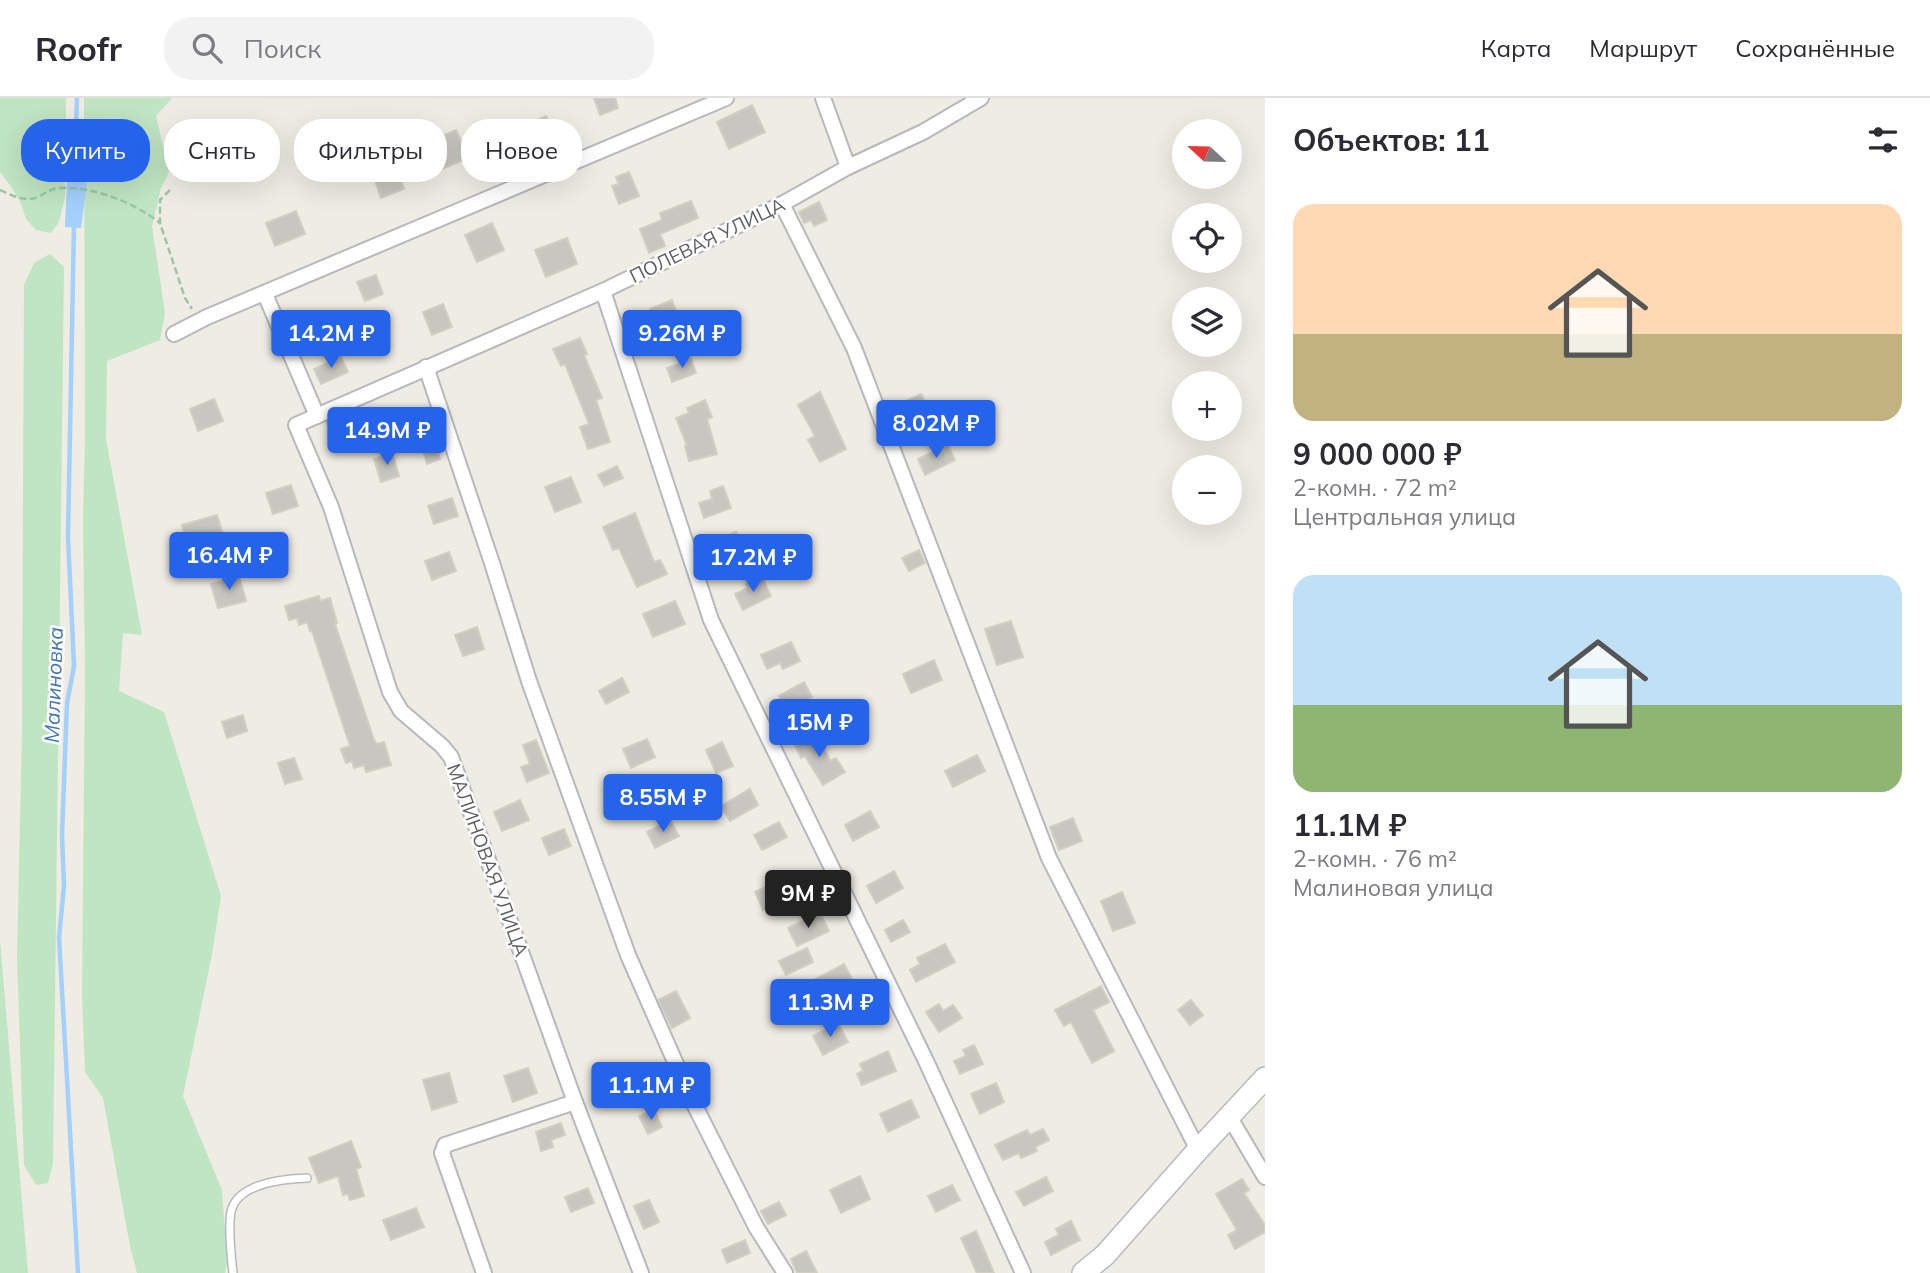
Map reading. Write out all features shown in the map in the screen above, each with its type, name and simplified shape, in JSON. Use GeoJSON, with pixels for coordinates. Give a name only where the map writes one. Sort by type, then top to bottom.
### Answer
{"type":"FeatureCollection","features":[{"type":"Feature","properties":{"kind":"street"},"geometry":{"type":"LineString","coordinates":[[174,334],[207,317],[726,98]]}},
{"type":"Feature","properties":{"kind":"street"},"geometry":{"type":"LineString","coordinates":[[823,98],[848,167]]}},
{"type":"Feature","properties":{"kind":"street","name":"ПОЛЕВАЯ УЛИЦА"},"geometry":{"type":"LineString","coordinates":[[296,425],[603,291],[782,204],[848,167],[923,132],[981,98]]}},
{"type":"Feature","properties":{"kind":"street"},"geometry":{"type":"LineString","coordinates":[[782,204],[854,348],[1049,858],[1198,1150]]}},
{"type":"Feature","properties":{"kind":"street"},"geometry":{"type":"LineString","coordinates":[[603,291],[711,620],[926,1060],[1023,1273]]}},
{"type":"Feature","properties":{"kind":"street"},"geometry":{"type":"LineString","coordinates":[[265,294],[317,416]]}},
{"type":"Feature","properties":{"kind":"street"},"geometry":{"type":"LineString","coordinates":[[426,367],[529,681],[628,955],[691,1098],[756,1227],[785,1273]]}},
{"type":"Feature","properties":{"kind":"street","name":"МАЛИНОВАЯ УЛИЦА"},"geometry":{"type":"LineString","coordinates":[[296,425],[331,507],[390,692],[401,711],[451,757],[575,1102],[641,1273]]}},
{"type":"Feature","properties":{"kind":"street"},"geometry":{"type":"LineString","coordinates":[[1083,1273],[1105,1255],[1265,1079]]}},
{"type":"Feature","properties":{"kind":"street"},"geometry":{"type":"LineString","coordinates":[[480,1272],[442,1153],[445,1145],[575,1102]]}},
{"type":"Feature","properties":{"kind":"street"},"geometry":{"type":"LineString","coordinates":[[1229,1116],[1265,1177]]}},
{"type":"Feature","properties":{"kind":"lane"},"geometry":{"type":"LineString","coordinates":[[233,1273],[231,1210],[241,1195],[257,1186],[285,1179],[307,1178]]}},
{"type":"Feature","properties":{"kind":"path"},"geometry":{"type":"LineString","coordinates":[[0,190],[16,198],[33,200],[61,187],[102,193],[125,202],[160,223]]}},
{"type":"Feature","properties":{"kind":"path"},"geometry":{"type":"LineString","coordinates":[[170,190],[160,200],[160,223],[185,298],[192,310],[207,317]]}},
{"type":"Feature","properties":{"kind":"green space"},"geometry":{"type":"Polygon","coordinates":[[[0,98],[66,98],[66,119],[21,119],[21,182],[65,182],[65,197],[59,222],[51,233],[36,230],[26,219],[20,201],[0,172],[0,98]]]}},
{"type":"Feature","properties":{"kind":"green space"},"geometry":{"type":"Polygon","coordinates":[[[84,98],[172,98],[156,116],[164,150],[164,182],[152,226],[165,313],[160,340],[107,361],[106,439],[142,635],[123,633],[119,691],[164,712],[221,896],[183,1096],[222,1190],[227,1263],[225,1273],[137,1273],[103,1098],[85,1072],[82,995],[85,672],[84,182],[150,182],[150,119],[84,119],[84,98]]]}},
{"type":"Feature","properties":{"kind":"green space"},"geometry":{"type":"Polygon","coordinates":[[[50,254],[64,267],[53,1163],[48,1183],[36,1185],[24,1165],[17,957],[22,732],[24,285],[34,263],[50,254]]]}},
{"type":"Feature","properties":{"kind":"green space"},"geometry":{"type":"Polygon","coordinates":[[[0,940],[28,1273],[0,1273],[0,940]]]}},
{"type":"Feature","properties":{"kind":"water"},"geometry":{"type":"Polygon","coordinates":[[[67,182],[87,182],[81,228],[65,227],[67,182]]]}},
{"type":"Feature","properties":{"kind":"building"},"geometry":{"type":"Polygon","coordinates":[[[594,98],[615,98],[618,108],[600,115],[594,98]]]}},
{"type":"Feature","properties":{"kind":"building"},"geometry":{"type":"Polygon","coordinates":[[[752,105],[765,132],[729,149],[717,122],[752,105]]]}},
{"type":"Feature","properties":{"kind":"building"},"geometry":{"type":"Polygon","coordinates":[[[456,130],[461,142],[461,161],[447,167],[447,134],[456,130]]]}},
{"type":"Feature","properties":{"kind":"building"},"geometry":{"type":"Polygon","coordinates":[[[629,172],[639,196],[619,204],[612,186],[619,184],[616,177],[629,172]]]}},
{"type":"Feature","properties":{"kind":"building"},"geometry":{"type":"Polygon","coordinates":[[[376,182],[401,182],[404,189],[381,198],[376,182]]]}},
{"type":"Feature","properties":{"kind":"building"},"geometry":{"type":"Polygon","coordinates":[[[691,201],[698,218],[660,234],[665,246],[649,253],[640,229],[662,220],[660,213],[691,201]]]}},
{"type":"Feature","properties":{"kind":"building"},"geometry":{"type":"Polygon","coordinates":[[[819,202],[827,220],[814,226],[811,220],[804,223],[799,212],[819,202]]]}},
{"type":"Feature","properties":{"kind":"building"},"geometry":{"type":"Polygon","coordinates":[[[296,211],[305,234],[275,246],[266,223],[296,211]]]}},
{"type":"Feature","properties":{"kind":"building"},"geometry":{"type":"Polygon","coordinates":[[[492,223],[504,250],[477,262],[465,235],[492,223]]]}},
{"type":"Feature","properties":{"kind":"building"},"geometry":{"type":"Polygon","coordinates":[[[567,238],[577,264],[546,277],[535,250],[567,238]]]}},
{"type":"Feature","properties":{"kind":"building"},"geometry":{"type":"Polygon","coordinates":[[[376,275],[383,294],[365,301],[357,282],[376,275]]]}},
{"type":"Feature","properties":{"kind":"building"},"geometry":{"type":"Polygon","coordinates":[[[672,300],[679,319],[657,327],[650,309],[672,300]]]}},
{"type":"Feature","properties":{"kind":"building"},"geometry":{"type":"Polygon","coordinates":[[[443,304],[452,327],[432,335],[423,312],[443,304]]]}},
{"type":"Feature","properties":{"kind":"building"},"geometry":{"type":"Polygon","coordinates":[[[580,338],[602,398],[596,400],[610,442],[588,449],[580,427],[589,424],[565,364],[561,366],[553,349],[580,338]]]}},
{"type":"Feature","properties":{"kind":"building"},"geometry":{"type":"Polygon","coordinates":[[[341,357],[348,372],[321,384],[314,369],[341,357]]]}},
{"type":"Feature","properties":{"kind":"building"},"geometry":{"type":"Polygon","coordinates":[[[691,359],[696,373],[672,382],[667,368],[691,359]]]}},
{"type":"Feature","properties":{"kind":"building"},"geometry":{"type":"Polygon","coordinates":[[[820,392],[846,449],[820,462],[808,440],[815,436],[798,405],[820,392]]]}},
{"type":"Feature","properties":{"kind":"building"},"geometry":{"type":"Polygon","coordinates":[[[921,394],[930,413],[910,422],[902,403],[921,394]]]}},
{"type":"Feature","properties":{"kind":"building"},"geometry":{"type":"Polygon","coordinates":[[[214,399],[223,421],[198,431],[190,409],[214,399]]]}},
{"type":"Feature","properties":{"kind":"building"},"geometry":{"type":"Polygon","coordinates":[[[705,400],[712,417],[707,419],[717,454],[689,461],[685,446],[687,445],[676,418],[689,413],[687,408],[705,400]]]}},
{"type":"Feature","properties":{"kind":"building"},"geometry":{"type":"Polygon","coordinates":[[[360,408],[373,443],[354,450],[348,433],[333,439],[327,422],[360,408]]]}},
{"type":"Feature","properties":{"kind":"building"},"geometry":{"type":"Polygon","coordinates":[[[434,440],[440,459],[427,464],[421,444],[434,440]]]}},
{"type":"Feature","properties":{"kind":"building"},"geometry":{"type":"Polygon","coordinates":[[[948,445],[955,460],[925,475],[918,459],[948,445]]]}},
{"type":"Feature","properties":{"kind":"building"},"geometry":{"type":"Polygon","coordinates":[[[392,452],[399,476],[381,482],[374,459],[392,452]]]}},
{"type":"Feature","properties":{"kind":"building"},"geometry":{"type":"Polygon","coordinates":[[[617,466],[623,478],[604,486],[598,475],[617,466]]]}},
{"type":"Feature","properties":{"kind":"building"},"geometry":{"type":"Polygon","coordinates":[[[571,477],[581,502],[555,512],[545,487],[571,477]]]}},
{"type":"Feature","properties":{"kind":"building"},"geometry":{"type":"Polygon","coordinates":[[[291,485],[298,506],[273,514],[266,493],[291,485]]]}},
{"type":"Feature","properties":{"kind":"building"},"geometry":{"type":"Polygon","coordinates":[[[723,486],[731,508],[704,518],[699,503],[712,499],[710,491],[723,486]]]}},
{"type":"Feature","properties":{"kind":"building"},"geometry":{"type":"Polygon","coordinates":[[[452,498],[458,516],[434,524],[428,506],[452,498]]]}},
{"type":"Feature","properties":{"kind":"building"},"geometry":{"type":"Polygon","coordinates":[[[635,513],[654,562],[660,560],[667,574],[637,587],[619,548],[613,550],[603,527],[635,513]]]}},
{"type":"Feature","properties":{"kind":"building"},"geometry":{"type":"Polygon","coordinates":[[[217,515],[225,542],[190,553],[182,525],[217,515]]]}},
{"type":"Feature","properties":{"kind":"building"},"geometry":{"type":"Polygon","coordinates":[[[736,532],[745,553],[720,564],[711,542],[736,532]]]}},
{"type":"Feature","properties":{"kind":"building"},"geometry":{"type":"Polygon","coordinates":[[[919,550],[925,563],[909,571],[902,558],[919,550]]]}},
{"type":"Feature","properties":{"kind":"building"},"geometry":{"type":"Polygon","coordinates":[[[449,552],[456,571],[432,580],[425,561],[449,552]]]}},
{"type":"Feature","properties":{"kind":"building"},"geometry":{"type":"Polygon","coordinates":[[[239,576],[246,601],[218,608],[211,584],[239,576]]]}},
{"type":"Feature","properties":{"kind":"building"},"geometry":{"type":"Polygon","coordinates":[[[762,577],[771,596],[743,610],[735,594],[748,588],[746,584],[762,577]]]}},
{"type":"Feature","properties":{"kind":"building"},"geometry":{"type":"Polygon","coordinates":[[[319,596],[320,601],[330,598],[337,623],[335,624],[374,740],[377,744],[384,742],[391,765],[366,772],[364,765],[354,768],[352,761],[346,763],[341,749],[350,746],[312,631],[307,622],[299,625],[297,618],[289,620],[285,606],[319,596]]]}},
{"type":"Feature","properties":{"kind":"building"},"geometry":{"type":"Polygon","coordinates":[[[675,601],[685,624],[653,637],[643,614],[675,601]]]}},
{"type":"Feature","properties":{"kind":"building"},"geometry":{"type":"Polygon","coordinates":[[[1011,621],[1023,657],[997,665],[985,629],[1011,621]]]}},
{"type":"Feature","properties":{"kind":"building"},"geometry":{"type":"Polygon","coordinates":[[[477,627],[484,649],[463,656],[455,635],[477,627]]]}},
{"type":"Feature","properties":{"kind":"building"},"geometry":{"type":"Polygon","coordinates":[[[791,642],[800,661],[783,669],[780,663],[767,669],[761,655],[791,642]]]}},
{"type":"Feature","properties":{"kind":"building"},"geometry":{"type":"Polygon","coordinates":[[[934,660],[942,680],[911,693],[903,674],[934,660]]]}},
{"type":"Feature","properties":{"kind":"building"},"geometry":{"type":"Polygon","coordinates":[[[622,678],[629,692],[606,704],[599,691],[622,678]]]}},
{"type":"Feature","properties":{"kind":"building"},"geometry":{"type":"Polygon","coordinates":[[[804,682],[812,697],[787,711],[779,696],[804,682]]]}},
{"type":"Feature","properties":{"kind":"building"},"geometry":{"type":"Polygon","coordinates":[[[243,715],[247,731],[227,738],[222,722],[243,715]]]}},
{"type":"Feature","properties":{"kind":"building"},"geometry":{"type":"Polygon","coordinates":[[[816,732],[830,761],[836,758],[845,772],[823,785],[805,756],[801,758],[794,743],[816,732]]]}},
{"type":"Feature","properties":{"kind":"building"},"geometry":{"type":"Polygon","coordinates":[[[647,739],[655,757],[631,768],[623,749],[647,739]]]}},
{"type":"Feature","properties":{"kind":"building"},"geometry":{"type":"Polygon","coordinates":[[[536,740],[549,773],[527,782],[521,767],[530,764],[523,745],[536,740]]]}},
{"type":"Feature","properties":{"kind":"building"},"geometry":{"type":"Polygon","coordinates":[[[722,742],[733,766],[716,773],[706,750],[722,742]]]}},
{"type":"Feature","properties":{"kind":"building"},"geometry":{"type":"Polygon","coordinates":[[[977,755],[985,771],[953,787],[945,771],[977,755]]]}},
{"type":"Feature","properties":{"kind":"building"},"geometry":{"type":"Polygon","coordinates":[[[294,758],[302,779],[285,784],[278,763],[294,758]]]}},
{"type":"Feature","properties":{"kind":"building"},"geometry":{"type":"Polygon","coordinates":[[[750,789],[758,805],[730,821],[721,806],[750,789]]]}},
{"type":"Feature","properties":{"kind":"building"},"geometry":{"type":"Polygon","coordinates":[[[520,800],[529,820],[502,831],[494,812],[520,800]]]}},
{"type":"Feature","properties":{"kind":"building"},"geometry":{"type":"Polygon","coordinates":[[[870,811],[879,827],[853,841],[845,825],[870,811]]]}},
{"type":"Feature","properties":{"kind":"building"},"geometry":{"type":"Polygon","coordinates":[[[1073,818],[1082,841],[1059,850],[1050,827],[1073,818]]]}},
{"type":"Feature","properties":{"kind":"building"},"geometry":{"type":"Polygon","coordinates":[[[670,820],[679,836],[655,848],[647,832],[670,820]]]}},
{"type":"Feature","properties":{"kind":"building"},"geometry":{"type":"Polygon","coordinates":[[[779,822],[787,837],[762,850],[754,835],[779,822]]]}},
{"type":"Feature","properties":{"kind":"building"},"geometry":{"type":"Polygon","coordinates":[[[564,829],[571,846],[549,855],[542,838],[564,829]]]}},
{"type":"Feature","properties":{"kind":"building"},"geometry":{"type":"Polygon","coordinates":[[[894,871],[903,888],[876,903],[867,886],[894,871]]]}},
{"type":"Feature","properties":{"kind":"building"},"geometry":{"type":"Polygon","coordinates":[[[800,877],[806,889],[763,910],[755,892],[782,879],[785,884],[800,877]]]}},
{"type":"Feature","properties":{"kind":"building"},"geometry":{"type":"Polygon","coordinates":[[[1122,892],[1135,923],[1113,931],[1101,901],[1122,892]]]}},
{"type":"Feature","properties":{"kind":"building"},"geometry":{"type":"Polygon","coordinates":[[[820,913],[829,931],[797,946],[788,928],[820,913]]]}},
{"type":"Feature","properties":{"kind":"building"},"geometry":{"type":"Polygon","coordinates":[[[903,920],[910,932],[891,942],[885,930],[903,920]]]}},
{"type":"Feature","properties":{"kind":"building"},"geometry":{"type":"Polygon","coordinates":[[[945,944],[955,962],[916,982],[910,970],[920,964],[917,958],[945,944]]]}},
{"type":"Feature","properties":{"kind":"building"},"geometry":{"type":"Polygon","coordinates":[[[807,948],[813,962],[786,975],[779,961],[807,948]]]}},
{"type":"Feature","properties":{"kind":"building"},"geometry":{"type":"Polygon","coordinates":[[[844,964],[853,981],[823,997],[814,980],[844,964]]]}},
{"type":"Feature","properties":{"kind":"building"},"geometry":{"type":"Polygon","coordinates":[[[1101,986],[1109,1002],[1093,1010],[1114,1051],[1092,1063],[1071,1022],[1064,1026],[1055,1010],[1101,986]]]}},
{"type":"Feature","properties":{"kind":"building"},"geometry":{"type":"Polygon","coordinates":[[[676,991],[690,1018],[672,1028],[658,1000],[676,991]]]}},
{"type":"Feature","properties":{"kind":"building"},"geometry":{"type":"Polygon","coordinates":[[[1191,1000],[1203,1015],[1190,1025],[1178,1010],[1191,1000]]]}},
{"type":"Feature","properties":{"kind":"building"},"geometry":{"type":"Polygon","coordinates":[[[939,1004],[943,1011],[953,1005],[962,1018],[939,1032],[926,1012],[939,1004]]]}},
{"type":"Feature","properties":{"kind":"building"},"geometry":{"type":"Polygon","coordinates":[[[838,1023],[848,1042],[823,1055],[813,1036],[838,1023]]]}},
{"type":"Feature","properties":{"kind":"building"},"geometry":{"type":"Polygon","coordinates":[[[974,1045],[983,1064],[960,1074],[954,1061],[966,1056],[963,1050],[974,1045]]]}},
{"type":"Feature","properties":{"kind":"building"},"geometry":{"type":"Polygon","coordinates":[[[888,1051],[896,1071],[862,1085],[857,1074],[863,1071],[860,1064],[888,1051]]]}},
{"type":"Feature","properties":{"kind":"building"},"geometry":{"type":"Polygon","coordinates":[[[528,1068],[537,1093],[513,1102],[504,1076],[528,1068]]]}},
{"type":"Feature","properties":{"kind":"building"},"geometry":{"type":"Polygon","coordinates":[[[449,1073],[457,1102],[432,1110],[423,1080],[449,1073]]]}},
{"type":"Feature","properties":{"kind":"building"},"geometry":{"type":"Polygon","coordinates":[[[996,1083],[1004,1102],[980,1114],[971,1094],[996,1083]]]}},
{"type":"Feature","properties":{"kind":"building"},"geometry":{"type":"Polygon","coordinates":[[[911,1100],[919,1117],[888,1132],[880,1114],[911,1100]]]}},
{"type":"Feature","properties":{"kind":"building"},"geometry":{"type":"Polygon","coordinates":[[[654,1110],[662,1127],[648,1134],[639,1116],[654,1110]]]}},
{"type":"Feature","properties":{"kind":"building"},"geometry":{"type":"Polygon","coordinates":[[[561,1123],[565,1135],[551,1140],[553,1147],[541,1151],[536,1132],[561,1123]]]}},
{"type":"Feature","properties":{"kind":"building"},"geometry":{"type":"Polygon","coordinates":[[[1043,1129],[1049,1140],[1035,1147],[1037,1151],[1021,1158],[1019,1153],[1003,1160],[995,1145],[1027,1130],[1030,1135],[1043,1129]]]}},
{"type":"Feature","properties":{"kind":"building"},"geometry":{"type":"Polygon","coordinates":[[[351,1141],[361,1167],[356,1169],[364,1196],[350,1200],[348,1194],[343,1195],[338,1176],[319,1183],[309,1158],[351,1141]]]}},
{"type":"Feature","properties":{"kind":"building"},"geometry":{"type":"Polygon","coordinates":[[[860,1176],[870,1199],[841,1213],[830,1190],[860,1176]]]}},
{"type":"Feature","properties":{"kind":"building"},"geometry":{"type":"Polygon","coordinates":[[[1046,1177],[1053,1191],[1024,1206],[1016,1192],[1046,1177]]]}},
{"type":"Feature","properties":{"kind":"building"},"geometry":{"type":"Polygon","coordinates":[[[1242,1179],[1249,1190],[1244,1193],[1265,1225],[1265,1232],[1235,1249],[1228,1235],[1237,1230],[1216,1194],[1242,1179]]]}},
{"type":"Feature","properties":{"kind":"building"},"geometry":{"type":"Polygon","coordinates":[[[952,1185],[960,1200],[936,1212],[928,1196],[952,1185]]]}},
{"type":"Feature","properties":{"kind":"building"},"geometry":{"type":"Polygon","coordinates":[[[588,1188],[594,1203],[571,1212],[565,1197],[588,1188]]]}},
{"type":"Feature","properties":{"kind":"building"},"geometry":{"type":"Polygon","coordinates":[[[649,1200],[659,1222],[644,1229],[634,1206],[649,1200]]]}},
{"type":"Feature","properties":{"kind":"building"},"geometry":{"type":"Polygon","coordinates":[[[779,1202],[786,1215],[768,1224],[761,1211],[779,1202]]]}},
{"type":"Feature","properties":{"kind":"building"},"geometry":{"type":"Polygon","coordinates":[[[416,1208],[424,1227],[391,1240],[383,1220],[416,1208]]]}},
{"type":"Feature","properties":{"kind":"building"},"geometry":{"type":"Polygon","coordinates":[[[1071,1221],[1080,1240],[1051,1255],[1045,1242],[1059,1235],[1056,1229],[1071,1221]]]}},
{"type":"Feature","properties":{"kind":"building"},"geometry":{"type":"Polygon","coordinates":[[[976,1231],[994,1273],[977,1273],[961,1238],[976,1231]]]}},
{"type":"Feature","properties":{"kind":"building"},"geometry":{"type":"Polygon","coordinates":[[[745,1240],[750,1253],[727,1263],[722,1250],[745,1240]]]}},
{"type":"Feature","properties":{"kind":"building"},"geometry":{"type":"Polygon","coordinates":[[[806,1251],[817,1273],[797,1273],[791,1259],[806,1251]]]}},
{"type":"Feature","properties":{"kind":"waterway","name":"Малиновка"},"geometry":{"type":"LineString","coordinates":[[76,119],[77,98]]}},
{"type":"Feature","properties":{"kind":"waterway","name":"Малиновка"},"geometry":{"type":"LineString","coordinates":[[74,225],[68,537],[74,666],[67,703],[62,835],[64,886],[59,938],[78,1273]]}}]}
